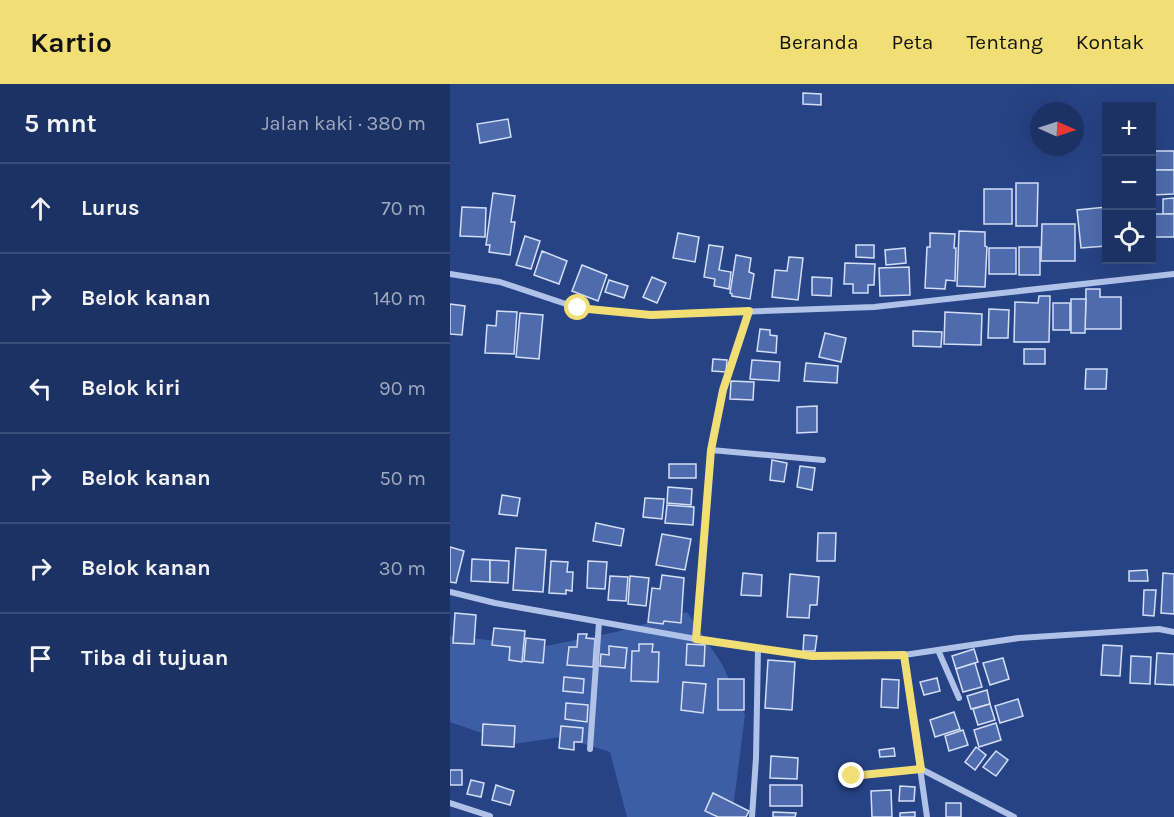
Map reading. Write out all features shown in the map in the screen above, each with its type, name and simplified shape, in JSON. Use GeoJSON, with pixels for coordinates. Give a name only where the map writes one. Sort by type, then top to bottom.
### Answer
{"type":"FeatureCollection","features":[{"type":"Feature","properties":{"kind":"street"},"geometry":{"type":"LineString","coordinates":[[450,274],[500,282],[578,308],[651,315],[874,307],[1174,274]]}},
{"type":"Feature","properties":{"kind":"street"},"geometry":{"type":"LineString","coordinates":[[696,639],[711,450],[723,390],[749,311]]}},
{"type":"Feature","properties":{"kind":"street"},"geometry":{"type":"LineString","coordinates":[[711,450],[823,460]]}},
{"type":"Feature","properties":{"kind":"street"},"geometry":{"type":"LineString","coordinates":[[450,592],[495,603],[599,622],[812,656],[904,655],[1019,638],[1159,629],[1174,632]]}},
{"type":"Feature","properties":{"kind":"street"},"geometry":{"type":"LineString","coordinates":[[590,749],[599,622]]}},
{"type":"Feature","properties":{"kind":"street"},"geometry":{"type":"LineString","coordinates":[[752,817],[756,758],[758,649]]}},
{"type":"Feature","properties":{"kind":"street"},"geometry":{"type":"LineString","coordinates":[[938,650],[960,698]]}},
{"type":"Feature","properties":{"kind":"street"},"geometry":{"type":"LineString","coordinates":[[904,655],[927,817]]}},
{"type":"Feature","properties":{"kind":"street"},"geometry":{"type":"LineString","coordinates":[[852,776],[921,769],[1001,814],[1014,817]]}},
{"type":"Feature","properties":{"kind":"street"},"geometry":{"type":"LineString","coordinates":[[450,803],[490,816]]}},
{"type":"Feature","properties":{"kind":"shaded area"},"geometry":{"type":"Polygon","coordinates":[[[687,612],[722,664],[745,715],[732,817],[627,817],[610,752],[561,737],[514,744],[450,722],[450,636],[546,646],[616,632],[687,612]]]}},
{"type":"Feature","properties":{"kind":"building"},"geometry":{"type":"Polygon","coordinates":[[[803,93],[821,94],[821,105],[803,104],[803,93]]]}},
{"type":"Feature","properties":{"kind":"building"},"geometry":{"type":"Polygon","coordinates":[[[508,119],[511,137],[480,143],[477,124],[508,119]]]}},
{"type":"Feature","properties":{"kind":"building"},"geometry":{"type":"Polygon","coordinates":[[[1156,151],[1174,151],[1174,170],[1156,170],[1156,151]]]}},
{"type":"Feature","properties":{"kind":"building"},"geometry":{"type":"Polygon","coordinates":[[[1156,170],[1174,170],[1174,194],[1156,195],[1156,170]]]}},
{"type":"Feature","properties":{"kind":"building"},"geometry":{"type":"Polygon","coordinates":[[[1016,183],[1038,183],[1037,226],[1016,226],[1016,183]]]}},
{"type":"Feature","properties":{"kind":"building"},"geometry":{"type":"Polygon","coordinates":[[[984,189],[1012,189],[1012,224],[984,224],[984,189]]]}},
{"type":"Feature","properties":{"kind":"building"},"geometry":{"type":"Polygon","coordinates":[[[493,193],[515,196],[511,222],[515,222],[510,255],[489,252],[490,245],[486,245],[493,193]]]}},
{"type":"Feature","properties":{"kind":"building"},"geometry":{"type":"Polygon","coordinates":[[[1174,198],[1174,214],[1163,214],[1163,199],[1174,198]]]}},
{"type":"Feature","properties":{"kind":"building"},"geometry":{"type":"Polygon","coordinates":[[[462,207],[486,208],[485,237],[460,236],[462,207]]]}},
{"type":"Feature","properties":{"kind":"building"},"geometry":{"type":"Polygon","coordinates":[[[1102,207],[1102,246],[1081,248],[1077,210],[1102,207]]]}},
{"type":"Feature","properties":{"kind":"building"},"geometry":{"type":"Polygon","coordinates":[[[1156,214],[1174,214],[1174,237],[1156,237],[1156,214]]]}},
{"type":"Feature","properties":{"kind":"building"},"geometry":{"type":"Polygon","coordinates":[[[1042,224],[1075,224],[1075,261],[1041,261],[1042,224]]]}},
{"type":"Feature","properties":{"kind":"building"},"geometry":{"type":"Polygon","coordinates":[[[959,231],[985,232],[985,246],[987,247],[985,287],[957,286],[959,231]]]}},
{"type":"Feature","properties":{"kind":"building"},"geometry":{"type":"Polygon","coordinates":[[[678,233],[699,237],[695,262],[673,258],[678,233]]]}},
{"type":"Feature","properties":{"kind":"building"},"geometry":{"type":"Polygon","coordinates":[[[930,233],[955,234],[955,281],[946,280],[945,289],[925,288],[930,233]]]}},
{"type":"Feature","properties":{"kind":"building"},"geometry":{"type":"Polygon","coordinates":[[[525,236],[540,241],[531,269],[516,265],[525,236]]]}},
{"type":"Feature","properties":{"kind":"building"},"geometry":{"type":"Polygon","coordinates":[[[709,245],[723,247],[719,270],[731,272],[729,289],[714,286],[715,279],[704,277],[709,245]]]}},
{"type":"Feature","properties":{"kind":"building"},"geometry":{"type":"Polygon","coordinates":[[[856,245],[874,245],[874,258],[856,257],[856,245]]]}},
{"type":"Feature","properties":{"kind":"building"},"geometry":{"type":"Polygon","coordinates":[[[1019,247],[1040,247],[1040,275],[1019,275],[1019,247]]]}},
{"type":"Feature","properties":{"kind":"building"},"geometry":{"type":"Polygon","coordinates":[[[905,248],[906,263],[886,265],[885,250],[905,248]]]}},
{"type":"Feature","properties":{"kind":"building"},"geometry":{"type":"Polygon","coordinates":[[[989,248],[1016,248],[1016,274],[989,274],[989,248]]]}},
{"type":"Feature","properties":{"kind":"building"},"geometry":{"type":"Polygon","coordinates":[[[542,251],[567,261],[559,284],[534,275],[542,251]]]}},
{"type":"Feature","properties":{"kind":"building"},"geometry":{"type":"Polygon","coordinates":[[[736,255],[751,258],[749,272],[754,274],[750,299],[732,296],[730,293],[736,255]]]}},
{"type":"Feature","properties":{"kind":"building"},"geometry":{"type":"Polygon","coordinates":[[[789,257],[803,258],[798,300],[772,297],[775,270],[787,271],[789,257]]]}},
{"type":"Feature","properties":{"kind":"building"},"geometry":{"type":"Polygon","coordinates":[[[845,263],[875,264],[874,285],[868,285],[868,293],[853,293],[853,284],[844,284],[845,263]]]}},
{"type":"Feature","properties":{"kind":"building"},"geometry":{"type":"Polygon","coordinates":[[[582,265],[607,275],[598,301],[572,291],[582,265]]]}},
{"type":"Feature","properties":{"kind":"building"},"geometry":{"type":"Polygon","coordinates":[[[909,267],[910,295],[880,296],[879,268],[909,267]]]}},
{"type":"Feature","properties":{"kind":"building"},"geometry":{"type":"Polygon","coordinates":[[[652,277],[666,283],[657,303],[643,297],[652,277]]]}},
{"type":"Feature","properties":{"kind":"building"},"geometry":{"type":"Polygon","coordinates":[[[812,277],[832,278],[831,296],[812,295],[812,277]]]}},
{"type":"Feature","properties":{"kind":"building"},"geometry":{"type":"Polygon","coordinates":[[[609,280],[628,286],[624,298],[605,292],[609,280]]]}},
{"type":"Feature","properties":{"kind":"building"},"geometry":{"type":"Polygon","coordinates":[[[1086,289],[1100,289],[1100,297],[1121,297],[1121,329],[1085,329],[1086,289]]]}},
{"type":"Feature","properties":{"kind":"building"},"geometry":{"type":"Polygon","coordinates":[[[1039,296],[1050,296],[1049,342],[1014,342],[1015,302],[1038,303],[1039,296]]]}},
{"type":"Feature","properties":{"kind":"building"},"geometry":{"type":"Polygon","coordinates":[[[1071,299],[1086,299],[1085,333],[1071,333],[1071,299]]]}},
{"type":"Feature","properties":{"kind":"building"},"geometry":{"type":"Polygon","coordinates":[[[1053,303],[1070,303],[1070,330],[1053,330],[1053,303]]]}},
{"type":"Feature","properties":{"kind":"building"},"geometry":{"type":"Polygon","coordinates":[[[450,304],[465,306],[462,335],[450,334],[450,304]]]}},
{"type":"Feature","properties":{"kind":"building"},"geometry":{"type":"Polygon","coordinates":[[[989,309],[1009,310],[1008,338],[988,338],[989,309]]]}},
{"type":"Feature","properties":{"kind":"building"},"geometry":{"type":"Polygon","coordinates":[[[497,311],[517,312],[514,354],[485,353],[487,325],[496,326],[497,311]]]}},
{"type":"Feature","properties":{"kind":"building"},"geometry":{"type":"Polygon","coordinates":[[[945,312],[982,314],[981,345],[944,344],[945,312]]]}},
{"type":"Feature","properties":{"kind":"building"},"geometry":{"type":"Polygon","coordinates":[[[520,313],[543,315],[539,359],[516,357],[520,313]]]}},
{"type":"Feature","properties":{"kind":"building"},"geometry":{"type":"Polygon","coordinates":[[[760,329],[770,330],[770,335],[777,336],[776,353],[757,351],[760,329]]]}},
{"type":"Feature","properties":{"kind":"building"},"geometry":{"type":"Polygon","coordinates":[[[913,331],[942,332],[941,347],[913,346],[913,331]]]}},
{"type":"Feature","properties":{"kind":"building"},"geometry":{"type":"Polygon","coordinates":[[[825,333],[846,338],[841,362],[819,357],[825,333]]]}},
{"type":"Feature","properties":{"kind":"building"},"geometry":{"type":"Polygon","coordinates":[[[1024,349],[1045,349],[1045,364],[1024,364],[1024,349]]]}},
{"type":"Feature","properties":{"kind":"building"},"geometry":{"type":"Polygon","coordinates":[[[713,359],[727,360],[726,372],[712,371],[713,359]]]}},
{"type":"Feature","properties":{"kind":"building"},"geometry":{"type":"Polygon","coordinates":[[[752,360],[780,362],[779,381],[750,379],[752,360]]]}},
{"type":"Feature","properties":{"kind":"building"},"geometry":{"type":"Polygon","coordinates":[[[806,363],[838,366],[837,383],[804,381],[806,363]]]}},
{"type":"Feature","properties":{"kind":"building"},"geometry":{"type":"Polygon","coordinates":[[[1086,369],[1107,369],[1106,389],[1085,389],[1086,369]]]}},
{"type":"Feature","properties":{"kind":"building"},"geometry":{"type":"Polygon","coordinates":[[[731,381],[754,382],[753,400],[730,399],[731,381]]]}},
{"type":"Feature","properties":{"kind":"building"},"geometry":{"type":"Polygon","coordinates":[[[817,406],[817,432],[797,433],[797,407],[817,406]]]}},
{"type":"Feature","properties":{"kind":"building"},"geometry":{"type":"Polygon","coordinates":[[[772,460],[787,463],[784,482],[770,480],[772,460]]]}},
{"type":"Feature","properties":{"kind":"building"},"geometry":{"type":"Polygon","coordinates":[[[669,464],[696,464],[696,478],[669,478],[669,464]]]}},
{"type":"Feature","properties":{"kind":"building"},"geometry":{"type":"Polygon","coordinates":[[[800,466],[815,468],[812,490],[797,487],[800,466]]]}},
{"type":"Feature","properties":{"kind":"building"},"geometry":{"type":"Polygon","coordinates":[[[668,487],[692,489],[691,505],[667,503],[668,487]]]}},
{"type":"Feature","properties":{"kind":"building"},"geometry":{"type":"Polygon","coordinates":[[[502,495],[520,498],[517,516],[499,514],[502,495]]]}},
{"type":"Feature","properties":{"kind":"building"},"geometry":{"type":"Polygon","coordinates":[[[645,498],[664,499],[662,519],[643,517],[645,498]]]}},
{"type":"Feature","properties":{"kind":"building"},"geometry":{"type":"Polygon","coordinates":[[[667,505],[694,507],[693,525],[665,523],[667,505]]]}},
{"type":"Feature","properties":{"kind":"building"},"geometry":{"type":"Polygon","coordinates":[[[596,523],[624,529],[621,546],[593,541],[596,523]]]}},
{"type":"Feature","properties":{"kind":"building"},"geometry":{"type":"Polygon","coordinates":[[[818,533],[836,533],[835,561],[817,561],[818,533]]]}},
{"type":"Feature","properties":{"kind":"building"},"geometry":{"type":"Polygon","coordinates":[[[662,534],[691,539],[685,570],[656,565],[662,534]]]}},
{"type":"Feature","properties":{"kind":"building"},"geometry":{"type":"Polygon","coordinates":[[[450,547],[464,551],[456,583],[450,582],[450,547]]]}},
{"type":"Feature","properties":{"kind":"building"},"geometry":{"type":"Polygon","coordinates":[[[516,548],[546,550],[543,592],[513,590],[516,548]]]}},
{"type":"Feature","properties":{"kind":"building"},"geometry":{"type":"Polygon","coordinates":[[[472,559],[490,560],[490,582],[471,581],[472,559]]]}},
{"type":"Feature","properties":{"kind":"building"},"geometry":{"type":"Polygon","coordinates":[[[490,560],[509,561],[508,583],[490,582],[490,560]]]}},
{"type":"Feature","properties":{"kind":"building"},"geometry":{"type":"Polygon","coordinates":[[[551,561],[568,562],[567,572],[573,572],[572,591],[566,590],[566,594],[549,593],[551,561]]]}},
{"type":"Feature","properties":{"kind":"building"},"geometry":{"type":"Polygon","coordinates":[[[588,561],[607,562],[605,589],[587,588],[588,561]]]}},
{"type":"Feature","properties":{"kind":"building"},"geometry":{"type":"Polygon","coordinates":[[[1147,570],[1148,581],[1129,581],[1129,571],[1147,570]]]}},
{"type":"Feature","properties":{"kind":"building"},"geometry":{"type":"Polygon","coordinates":[[[743,573],[762,575],[761,596],[741,595],[743,573]]]}},
{"type":"Feature","properties":{"kind":"building"},"geometry":{"type":"Polygon","coordinates":[[[1163,573],[1174,574],[1174,614],[1161,613],[1163,573]]]}},
{"type":"Feature","properties":{"kind":"building"},"geometry":{"type":"Polygon","coordinates":[[[790,574],[819,577],[817,605],[810,605],[809,618],[787,617],[790,574]]]}},
{"type":"Feature","properties":{"kind":"building"},"geometry":{"type":"Polygon","coordinates":[[[662,575],[684,578],[681,623],[648,622],[652,588],[660,589],[662,575]]]}},
{"type":"Feature","properties":{"kind":"building"},"geometry":{"type":"Polygon","coordinates":[[[610,576],[628,577],[626,601],[608,600],[610,576]]]}},
{"type":"Feature","properties":{"kind":"building"},"geometry":{"type":"Polygon","coordinates":[[[630,576],[649,578],[646,606],[628,604],[630,576]]]}},
{"type":"Feature","properties":{"kind":"building"},"geometry":{"type":"Polygon","coordinates":[[[1144,590],[1156,590],[1154,616],[1143,615],[1144,590]]]}},
{"type":"Feature","properties":{"kind":"building"},"geometry":{"type":"Polygon","coordinates":[[[455,613],[476,615],[474,644],[453,643],[455,613]]]}},
{"type":"Feature","properties":{"kind":"building"},"geometry":{"type":"Polygon","coordinates":[[[494,628],[525,631],[522,662],[509,660],[510,647],[492,645],[494,628]]]}},
{"type":"Feature","properties":{"kind":"building"},"geometry":{"type":"Polygon","coordinates":[[[578,634],[587,634],[586,638],[595,639],[593,667],[567,665],[569,647],[577,647],[578,634]]]}},
{"type":"Feature","properties":{"kind":"building"},"geometry":{"type":"Polygon","coordinates":[[[804,635],[817,636],[815,651],[803,651],[804,635]]]}},
{"type":"Feature","properties":{"kind":"building"},"geometry":{"type":"Polygon","coordinates":[[[526,638],[545,640],[543,663],[524,661],[526,638]]]}},
{"type":"Feature","properties":{"kind":"building"},"geometry":{"type":"Polygon","coordinates":[[[639,644],[653,644],[652,652],[659,652],[658,682],[631,681],[632,651],[639,651],[639,644]]]}},
{"type":"Feature","properties":{"kind":"building"},"geometry":{"type":"Polygon","coordinates":[[[687,644],[705,645],[704,666],[686,665],[687,644]]]}},
{"type":"Feature","properties":{"kind":"building"},"geometry":{"type":"Polygon","coordinates":[[[1103,645],[1122,646],[1120,676],[1101,675],[1103,645]]]}},
{"type":"Feature","properties":{"kind":"building"},"geometry":{"type":"Polygon","coordinates":[[[609,646],[627,648],[625,668],[600,666],[601,654],[609,655],[609,646]]]}},
{"type":"Feature","properties":{"kind":"building"},"geometry":{"type":"Polygon","coordinates":[[[974,649],[978,662],[956,669],[952,656],[974,649]]]}},
{"type":"Feature","properties":{"kind":"building"},"geometry":{"type":"Polygon","coordinates":[[[1157,653],[1174,654],[1174,685],[1155,684],[1157,653]]]}},
{"type":"Feature","properties":{"kind":"building"},"geometry":{"type":"Polygon","coordinates":[[[1131,656],[1151,657],[1150,684],[1130,683],[1131,656]]]}},
{"type":"Feature","properties":{"kind":"building"},"geometry":{"type":"Polygon","coordinates":[[[1003,658],[1009,679],[990,685],[983,663],[1003,658]]]}},
{"type":"Feature","properties":{"kind":"building"},"geometry":{"type":"Polygon","coordinates":[[[768,660],[795,662],[792,710],[765,708],[768,660]]]}},
{"type":"Feature","properties":{"kind":"building"},"geometry":{"type":"Polygon","coordinates":[[[975,663],[982,687],[963,692],[956,669],[975,663]]]}},
{"type":"Feature","properties":{"kind":"building"},"geometry":{"type":"Polygon","coordinates":[[[564,677],[584,679],[583,693],[563,691],[564,677]]]}},
{"type":"Feature","properties":{"kind":"building"},"geometry":{"type":"Polygon","coordinates":[[[937,678],[940,691],[924,695],[920,682],[937,678]]]}},
{"type":"Feature","properties":{"kind":"building"},"geometry":{"type":"Polygon","coordinates":[[[718,679],[744,679],[744,710],[718,710],[718,679]]]}},
{"type":"Feature","properties":{"kind":"building"},"geometry":{"type":"Polygon","coordinates":[[[882,679],[899,680],[898,708],[881,707],[882,679]]]}},
{"type":"Feature","properties":{"kind":"building"},"geometry":{"type":"Polygon","coordinates":[[[683,682],[706,684],[703,713],[681,710],[683,682]]]}},
{"type":"Feature","properties":{"kind":"building"},"geometry":{"type":"Polygon","coordinates":[[[987,690],[990,704],[971,709],[967,696],[987,690]]]}},
{"type":"Feature","properties":{"kind":"building"},"geometry":{"type":"Polygon","coordinates":[[[1018,699],[1023,716],[1000,723],[995,706],[1018,699]]]}},
{"type":"Feature","properties":{"kind":"building"},"geometry":{"type":"Polygon","coordinates":[[[566,703],[588,705],[587,722],[565,719],[566,703]]]}},
{"type":"Feature","properties":{"kind":"building"},"geometry":{"type":"Polygon","coordinates":[[[990,704],[995,720],[978,725],[973,709],[990,704]]]}},
{"type":"Feature","properties":{"kind":"building"},"geometry":{"type":"Polygon","coordinates":[[[954,712],[960,729],[935,737],[930,720],[954,712]]]}},
{"type":"Feature","properties":{"kind":"building"},"geometry":{"type":"Polygon","coordinates":[[[996,723],[1001,740],[979,747],[974,730],[996,723]]]}},
{"type":"Feature","properties":{"kind":"building"},"geometry":{"type":"Polygon","coordinates":[[[483,724],[515,726],[514,747],[482,745],[483,724]]]}},
{"type":"Feature","properties":{"kind":"building"},"geometry":{"type":"Polygon","coordinates":[[[561,726],[583,728],[582,742],[574,742],[574,750],[559,748],[561,726]]]}},
{"type":"Feature","properties":{"kind":"building"},"geometry":{"type":"Polygon","coordinates":[[[963,730],[968,745],[949,751],[945,736],[963,730]]]}},
{"type":"Feature","properties":{"kind":"building"},"geometry":{"type":"Polygon","coordinates":[[[976,747],[986,755],[975,770],[965,762],[976,747]]]}},
{"type":"Feature","properties":{"kind":"building"},"geometry":{"type":"Polygon","coordinates":[[[894,748],[895,756],[880,757],[879,750],[894,748]]]}},
{"type":"Feature","properties":{"kind":"building"},"geometry":{"type":"Polygon","coordinates":[[[996,751],[1008,760],[996,776],[983,767],[996,751]]]}},
{"type":"Feature","properties":{"kind":"building"},"geometry":{"type":"Polygon","coordinates":[[[771,756],[798,758],[797,779],[770,778],[771,756]]]}},
{"type":"Feature","properties":{"kind":"building"},"geometry":{"type":"Polygon","coordinates":[[[450,770],[462,770],[462,785],[450,785],[450,770]]]}},
{"type":"Feature","properties":{"kind":"building"},"geometry":{"type":"Polygon","coordinates":[[[471,780],[484,783],[481,797],[467,794],[471,780]]]}},
{"type":"Feature","properties":{"kind":"building"},"geometry":{"type":"Polygon","coordinates":[[[496,785],[514,791],[510,805],[492,800],[496,785]]]}},
{"type":"Feature","properties":{"kind":"building"},"geometry":{"type":"Polygon","coordinates":[[[770,785],[802,785],[802,806],[770,806],[770,785]]]}},
{"type":"Feature","properties":{"kind":"building"},"geometry":{"type":"Polygon","coordinates":[[[900,786],[915,787],[914,801],[899,801],[900,786]]]}},
{"type":"Feature","properties":{"kind":"building"},"geometry":{"type":"Polygon","coordinates":[[[891,790],[892,817],[872,817],[871,791],[891,790]]]}},
{"type":"Feature","properties":{"kind":"building"},"geometry":{"type":"Polygon","coordinates":[[[713,793],[749,811],[746,817],[718,817],[705,811],[713,793]]]}},
{"type":"Feature","properties":{"kind":"building"},"geometry":{"type":"Polygon","coordinates":[[[946,803],[961,803],[961,817],[946,817],[946,803]]]}},
{"type":"Feature","properties":{"kind":"building"},"geometry":{"type":"Polygon","coordinates":[[[773,812],[796,813],[795,817],[773,817],[773,812]]]}},
{"type":"Feature","properties":{"kind":"building"},"geometry":{"type":"Polygon","coordinates":[[[915,812],[915,817],[900,817],[900,813],[915,812]]]}},
{"type":"Feature","properties":{"kind":"route"},"geometry":{"type":"LineString","coordinates":[[578,308],[651,315],[749,311],[723,390],[711,450],[696,639],[812,656],[904,655],[921,769],[852,776]]}}]}
